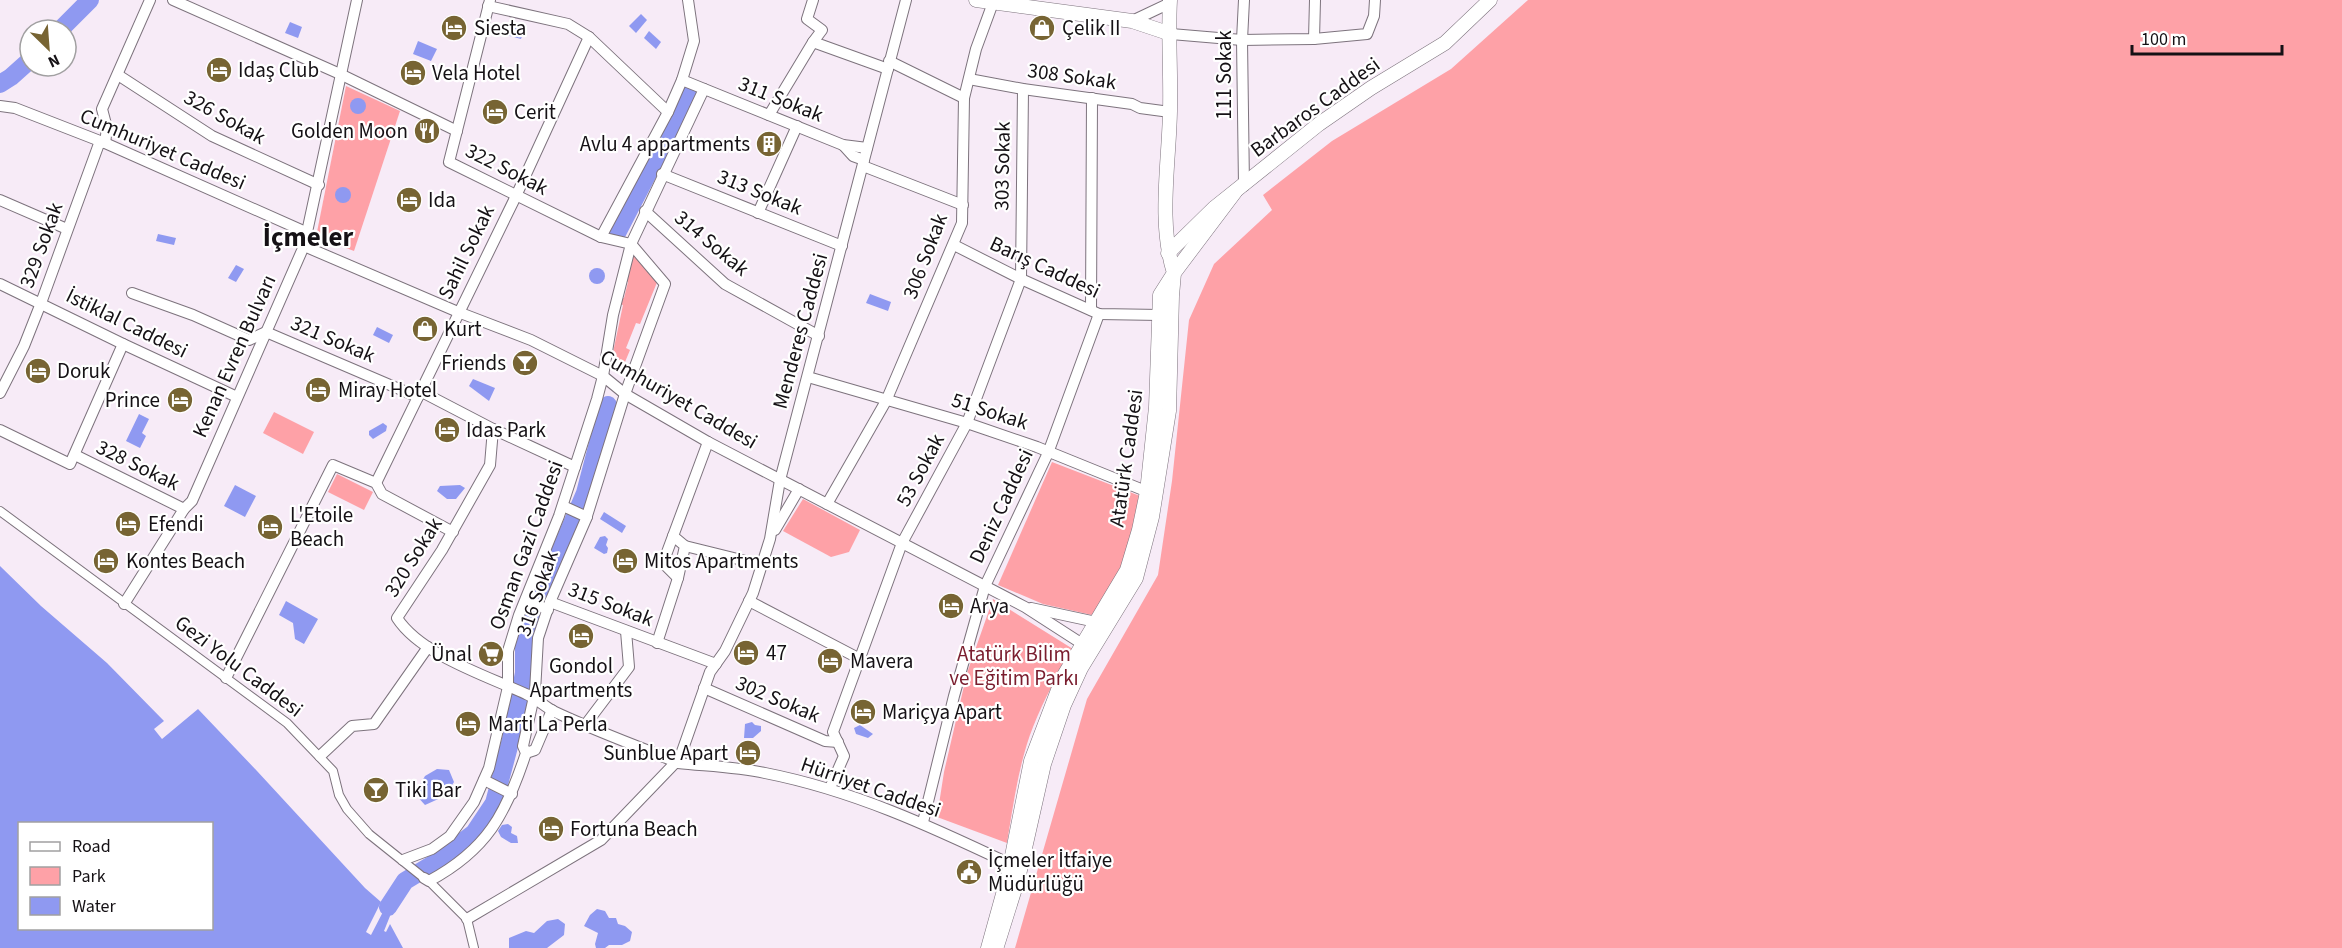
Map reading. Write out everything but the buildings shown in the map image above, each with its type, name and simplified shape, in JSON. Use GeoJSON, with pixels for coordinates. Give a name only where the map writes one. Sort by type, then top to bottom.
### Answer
{"type":"FeatureCollection","features":[{"type":"Feature","properties":{"kind":"street","name":"329 Sokak"},"geometry":{"type":"LineString","coordinates":[[0,393],[24,346],[67,229],[103,142],[107,128],[102,109],[150,0]]}},
{"type":"Feature","properties":{"kind":"street"},"geometry":{"type":"LineString","coordinates":[[173,0],[340,74],[457,131]]}},
{"type":"Feature","properties":{"kind":"street","name":"Kenan Evren Bulvarı"},"geometry":{"type":"LineString","coordinates":[[124,604],[184,509],[192,501],[304,246],[319,186],[340,74],[357,0]]}},
{"type":"Feature","properties":{"kind":"street"},"geometry":{"type":"LineString","coordinates":[[625,394],[665,284],[631,244],[602,237],[668,112],[682,80],[694,41],[688,0]]}},
{"type":"Feature","properties":{"kind":"street"},"geometry":{"type":"LineString","coordinates":[[769,115],[822,30],[807,19],[813,0]]}},
{"type":"Feature","properties":{"kind":"street","name":"Menderes Caddesi"},"geometry":{"type":"LineString","coordinates":[[677,763],[704,688],[749,601],[770,539],[780,480],[906,0]]}},
{"type":"Feature","properties":{"kind":"street"},"geometry":{"type":"LineString","coordinates":[[976,0],[1132,21],[1171,34],[1242,40],[1314,39],[1367,34],[1374,16],[1376,0]]}},
{"type":"Feature","properties":{"kind":"street","name":"111 Sokak"},"geometry":{"type":"LineString","coordinates":[[1240,189],[1244,0]]}},
{"type":"Feature","properties":{"kind":"street"},"geometry":{"type":"LineString","coordinates":[[1314,39],[1315,0]]}},
{"type":"Feature","properties":{"kind":"street","name":"Barbaros Caddesi"},"geometry":{"type":"LineString","coordinates":[[1168,253],[1214,208],[1319,124],[1371,88],[1444,43],[1490,0]]}},
{"type":"Feature","properties":{"kind":"street","name":"306 Sokak"},"geometry":{"type":"LineString","coordinates":[[827,504],[886,401],[962,223],[964,98],[976,50],[994,1]]}},
{"type":"Feature","properties":{"kind":"street"},"geometry":{"type":"LineString","coordinates":[[1132,21],[1170,2]]}},
{"type":"Feature","properties":{"kind":"street","name":"Atatürk Caddesi"},"geometry":{"type":"LineString","coordinates":[[988,948],[1011,864],[1031,761],[1063,677],[1099,628],[1127,570],[1151,493],[1169,411],[1174,273],[1168,253],[1166,230],[1170,112],[1170,2]]}},
{"type":"Feature","properties":{"kind":"street"},"geometry":{"type":"LineString","coordinates":[[489,3],[568,24],[589,37],[668,112]]}},
{"type":"Feature","properties":{"kind":"street","name":"322 Sokak"},"geometry":{"type":"LineString","coordinates":[[489,3],[449,162],[602,237]]}},
{"type":"Feature","properties":{"kind":"street","name":"Sahil Sokak"},"geometry":{"type":"LineString","coordinates":[[376,483],[516,196],[589,37]]}},
{"type":"Feature","properties":{"kind":"street"},"geometry":{"type":"LineString","coordinates":[[813,42],[889,65],[964,98]]}},
{"type":"Feature","properties":{"kind":"street","name":"326 Sokak"},"geometry":{"type":"LineString","coordinates":[[118,75],[212,136],[319,186]]}},
{"type":"Feature","properties":{"kind":"street","name":"308 Sokak"},"geometry":{"type":"LineString","coordinates":[[969,79],[1170,112]]}},
{"type":"Feature","properties":{"kind":"street","name":"311 Sokak"},"geometry":{"type":"LineString","coordinates":[[682,80],[843,145]]}},
{"type":"Feature","properties":{"kind":"street","name":"Osman Gazi Caddesi"},"geometry":{"type":"LineString","coordinates":[[406,863],[450,836],[487,782],[512,688],[508,651],[566,508],[575,467],[603,376],[613,315],[631,244],[704,89]]}},
{"type":"Feature","properties":{"kind":"street","name":"303 Sokak"},"geometry":{"type":"LineString","coordinates":[[1021,279],[1023,89]]}},
{"type":"Feature","properties":{"kind":"street","name":"Deniz Caddesi"},"geometry":{"type":"LineString","coordinates":[[922,822],[985,586],[1048,453],[1095,312],[1092,98]]}},
{"type":"Feature","properties":{"kind":"street","name":"Cumhuriyet Caddesi"},"geometry":{"type":"LineString","coordinates":[[0,106],[15,108],[103,142],[308,234]]}},
{"type":"Feature","properties":{"kind":"street"},"geometry":{"type":"LineString","coordinates":[[758,213],[797,126]]}},
{"type":"Feature","properties":{"kind":"street"},"geometry":{"type":"LineString","coordinates":[[843,145],[867,148]]}},
{"type":"Feature","properties":{"kind":"street"},"geometry":{"type":"LineString","coordinates":[[843,145],[864,163],[963,205]]}},
{"type":"Feature","properties":{"kind":"street","name":"313 Sokak"},"geometry":{"type":"LineString","coordinates":[[662,174],[843,246]]}},
{"type":"Feature","properties":{"kind":"street","name":"Atatürk Caddesi"},"geometry":{"type":"LineString","coordinates":[[1151,493],[1160,295],[1174,273],[1240,189]]}},
{"type":"Feature","properties":{"kind":"street"},"geometry":{"type":"LineString","coordinates":[[0,200],[67,229]]}},
{"type":"Feature","properties":{"kind":"street","name":"314 Sokak"},"geometry":{"type":"LineString","coordinates":[[645,211],[725,284],[819,336]]}},
{"type":"Feature","properties":{"kind":"street","name":"Barış Caddesi"},"geometry":{"type":"LineString","coordinates":[[954,245],[1021,279],[1095,312],[1160,315]]}},
{"type":"Feature","properties":{"kind":"street","name":"Cumhuriyet Caddesi"},"geometry":{"type":"LineString","coordinates":[[304,246],[458,312],[531,340],[603,376],[625,394],[708,442],[1025,607],[1087,647]]}},
{"type":"Feature","properties":{"kind":"street","name":"53 Sokak"},"geometry":{"type":"LineString","coordinates":[[902,543],[967,423],[1021,279]]}},
{"type":"Feature","properties":{"kind":"street","name":"İstiklal Caddesi"},"geometry":{"type":"LineString","coordinates":[[0,284],[237,397]]}},
{"type":"Feature","properties":{"kind":"street"},"geometry":{"type":"LineString","coordinates":[[132,293],[193,315],[249,340],[266,332]]}},
{"type":"Feature","properties":{"kind":"street","name":"321 Sokak"},"geometry":{"type":"LineString","coordinates":[[266,332],[419,394],[575,467]]}},
{"type":"Feature","properties":{"kind":"street","name":"328 Sokak"},"geometry":{"type":"LineString","coordinates":[[0,430],[70,464],[123,344]]}},
{"type":"Feature","properties":{"kind":"street","name":"51 Sokak"},"geometry":{"type":"LineString","coordinates":[[808,377],[967,423],[1037,447],[1151,493]]}},
{"type":"Feature","properties":{"kind":"street","name":"316 Sokak"},"geometry":{"type":"LineString","coordinates":[[427,880],[448,871],[470,855],[487,836],[510,793],[526,753],[523,746],[538,638],[547,606],[584,516],[625,394]]}},
{"type":"Feature","properties":{"kind":"street","name":"320 Sokak"},"geometry":{"type":"LineString","coordinates":[[493,429],[490,465],[453,532],[397,618],[404,629],[428,647],[531,696],[552,710],[586,724]]}},
{"type":"Feature","properties":{"kind":"street"},"geometry":{"type":"LineString","coordinates":[[678,578],[663,562],[708,442]]}},
{"type":"Feature","properties":{"kind":"street","name":"328 Sokak"},"geometry":{"type":"LineString","coordinates":[[75,455],[184,509]]}},
{"type":"Feature","properties":{"kind":"street"},"geometry":{"type":"LineString","coordinates":[[226,678],[333,465],[376,483],[382,494],[453,532]]}},
{"type":"Feature","properties":{"kind":"street"},"geometry":{"type":"LineString","coordinates":[[770,539],[799,489]]}},
{"type":"Feature","properties":{"kind":"street"},"geometry":{"type":"LineString","coordinates":[[566,508],[584,516]]}},
{"type":"Feature","properties":{"kind":"street","name":"Gezi Yolu Caddesi"},"geometry":{"type":"LineString","coordinates":[[0,511],[287,723],[333,771],[339,795],[347,809],[369,834],[427,880],[467,919]]}},
{"type":"Feature","properties":{"kind":"street"},"geometry":{"type":"LineString","coordinates":[[673,536],[685,546],[762,565]]}},
{"type":"Feature","properties":{"kind":"street"},"geometry":{"type":"LineString","coordinates":[[830,788],[844,756],[833,732],[902,543]]}},
{"type":"Feature","properties":{"kind":"street","name":"315 Sokak"},"geometry":{"type":"LineString","coordinates":[[657,643],[678,578],[685,546]]}},
{"type":"Feature","properties":{"kind":"street","name":"315 Sokak"},"geometry":{"type":"LineString","coordinates":[[528,601],[626,631],[716,664]]}},
{"type":"Feature","properties":{"kind":"street"},"geometry":{"type":"LineString","coordinates":[[749,601],[860,659]]}},
{"type":"Feature","properties":{"kind":"street","name":"Cumhuriyet Caddesi"},"geometry":{"type":"LineString","coordinates":[[1025,607],[1099,628]]}},
{"type":"Feature","properties":{"kind":"street"},"geometry":{"type":"LineString","coordinates":[[586,724],[629,667],[626,631]]}},
{"type":"Feature","properties":{"kind":"street"},"geometry":{"type":"LineString","coordinates":[[320,756],[352,726],[374,724],[428,647]]}},
{"type":"Feature","properties":{"kind":"street","name":"Atatürk Caddesi"},"geometry":{"type":"LineString","coordinates":[[996,948],[1018,879],[1044,764],[1087,647]]}},
{"type":"Feature","properties":{"kind":"street","name":"302 Sokak"},"geometry":{"type":"LineString","coordinates":[[704,688],[825,741],[838,742]]}},
{"type":"Feature","properties":{"kind":"street"},"geometry":{"type":"LineString","coordinates":[[526,753],[535,750],[552,710]]}},
{"type":"Feature","properties":{"kind":"street","name":"Hürriyet Caddesi"},"geometry":{"type":"LineString","coordinates":[[586,724],[677,763],[763,772],[830,788],[922,822],[1011,864]]}},
{"type":"Feature","properties":{"kind":"street"},"geometry":{"type":"LineString","coordinates":[[474,948],[467,919],[601,840],[677,763]]}},
{"type":"Feature","properties":{"kind":"street"},"geometry":{"type":"LineString","coordinates":[[487,782],[510,793]]}},
{"type":"Feature","properties":{"kind":"green space"},"geometry":{"type":"Polygon","coordinates":[[[1528,0],[2342,0],[2342,948],[1015,948],[1087,699],[1158,575],[1172,481],[1189,320],[1214,264],[1272,210],[1263,195],[1332,141],[1451,69],[1528,0]]]}},
{"type":"Feature","properties":{"kind":"green space"},"geometry":{"type":"Polygon","coordinates":[[[346,86],[400,111],[354,251],[316,237],[346,86]]]}},
{"type":"Feature","properties":{"kind":"green space"},"geometry":{"type":"Polygon","coordinates":[[[633,252],[658,280],[640,324],[636,323],[626,348],[630,350],[625,362],[612,357],[623,305],[619,304],[621,298],[624,298],[633,252]]]}},
{"type":"Feature","properties":{"kind":"green space"},"geometry":{"type":"Polygon","coordinates":[[[274,412],[314,432],[303,454],[263,433],[274,412]]]}},
{"type":"Feature","properties":{"kind":"green space"},"geometry":{"type":"Polygon","coordinates":[[[1052,462],[1140,496],[1124,564],[1092,615],[1043,604],[998,585],[1052,462]]]}},
{"type":"Feature","properties":{"kind":"green space"},"geometry":{"type":"Polygon","coordinates":[[[337,474],[373,492],[364,510],[328,492],[337,474]]]}},
{"type":"Feature","properties":{"kind":"green space"},"geometry":{"type":"Polygon","coordinates":[[[803,499],[860,530],[849,552],[831,557],[783,531],[803,499]]]}},
{"type":"Feature","properties":{"kind":"green space","name":"Atatürk Bilim ve Eğitim Parkı"},"geometry":{"type":"Polygon","coordinates":[[[993,599],[1073,649],[1037,717],[1028,741],[1017,784],[1007,843],[937,817],[944,772],[967,673],[993,599]]]}},
{"type":"Feature","properties":{"kind":"water"},"geometry":{"type":"Polygon","coordinates":[[[641,14],[647,20],[636,33],[629,26],[641,14]]]}},
{"type":"Feature","properties":{"kind":"water"},"geometry":{"type":"Polygon","coordinates":[[[290,22],[302,27],[298,38],[285,33],[290,22]]]}},
{"type":"Feature","properties":{"kind":"water"},"geometry":{"type":"Polygon","coordinates":[[[509,26],[524,30],[521,39],[506,35],[509,26]]]}},
{"type":"Feature","properties":{"kind":"water"},"geometry":{"type":"Polygon","coordinates":[[[649,31],[661,42],[656,49],[644,38],[649,31]]]}},
{"type":"Feature","properties":{"kind":"water"},"geometry":{"type":"Polygon","coordinates":[[[418,41],[437,49],[431,61],[413,54],[418,41]]]}},
{"type":"Feature","properties":{"kind":"water"},"geometry":{"type":"Polygon","coordinates":[[[355,98],[361,98],[366,106],[364,112],[355,114],[350,109],[350,103],[355,98]]]}},
{"type":"Feature","properties":{"kind":"water"},"geometry":{"type":"Polygon","coordinates":[[[343,187],[351,195],[343,203],[335,195],[343,187]]]}},
{"type":"Feature","properties":{"kind":"water"},"geometry":{"type":"Polygon","coordinates":[[[158,234],[176,238],[174,245],[156,241],[158,234]]]}},
{"type":"Feature","properties":{"kind":"water"},"geometry":{"type":"Polygon","coordinates":[[[236,265],[244,269],[236,282],[228,278],[236,265]]]}},
{"type":"Feature","properties":{"kind":"water"},"geometry":{"type":"Polygon","coordinates":[[[597,268],[605,276],[597,284],[589,276],[597,268]]]}},
{"type":"Feature","properties":{"kind":"water"},"geometry":{"type":"Polygon","coordinates":[[[870,294],[891,302],[888,311],[866,303],[870,294]]]}},
{"type":"Feature","properties":{"kind":"water"},"geometry":{"type":"Polygon","coordinates":[[[377,327],[393,335],[389,343],[373,335],[377,327]]]}},
{"type":"Feature","properties":{"kind":"water"},"geometry":{"type":"Polygon","coordinates":[[[473,379],[495,388],[489,401],[469,386],[473,379]]]}},
{"type":"Feature","properties":{"kind":"water"},"geometry":{"type":"Polygon","coordinates":[[[139,414],[149,419],[142,433],[146,436],[140,448],[126,441],[139,414]]]}},
{"type":"Feature","properties":{"kind":"water"},"geometry":{"type":"Polygon","coordinates":[[[383,423],[387,426],[386,431],[373,439],[369,431],[383,423]]]}},
{"type":"Feature","properties":{"kind":"water"},"geometry":{"type":"Polygon","coordinates":[[[235,485],[256,496],[245,517],[224,506],[235,485]]]}},
{"type":"Feature","properties":{"kind":"water"},"geometry":{"type":"Polygon","coordinates":[[[460,485],[465,488],[456,499],[447,499],[437,491],[440,486],[460,485]]]}},
{"type":"Feature","properties":{"kind":"water"},"geometry":{"type":"Polygon","coordinates":[[[604,512],[626,526],[622,533],[600,519],[604,512]]]}},
{"type":"Feature","properties":{"kind":"water"},"geometry":{"type":"Polygon","coordinates":[[[605,536],[608,539],[606,545],[608,548],[607,553],[604,554],[594,548],[600,537],[605,536]]]}},
{"type":"Feature","properties":{"kind":"water"},"geometry":{"type":"Polygon","coordinates":[[[0,566],[41,606],[107,663],[164,721],[154,729],[162,739],[198,709],[365,888],[381,902],[366,932],[371,935],[386,906],[392,911],[384,931],[386,932],[390,924],[403,948],[0,948],[0,566]]]}},
{"type":"Feature","properties":{"kind":"water"},"geometry":{"type":"Polygon","coordinates":[[[286,601],[318,619],[304,644],[295,639],[293,623],[279,615],[286,601]]]}},
{"type":"Feature","properties":{"kind":"water"},"geometry":{"type":"Polygon","coordinates":[[[752,722],[761,726],[761,731],[753,738],[744,738],[745,724],[752,722]]]}},
{"type":"Feature","properties":{"kind":"water"},"geometry":{"type":"Polygon","coordinates":[[[860,725],[873,734],[868,738],[856,734],[854,728],[860,725]]]}},
{"type":"Feature","properties":{"kind":"water"},"geometry":{"type":"Polygon","coordinates":[[[437,769],[449,770],[454,782],[445,796],[425,805],[415,794],[425,776],[437,769]]]}},
{"type":"Feature","properties":{"kind":"water"},"geometry":{"type":"Polygon","coordinates":[[[508,824],[512,827],[511,833],[517,836],[518,843],[511,843],[501,837],[498,831],[502,825],[508,824]]]}},
{"type":"Feature","properties":{"kind":"water"},"geometry":{"type":"Polygon","coordinates":[[[597,909],[605,911],[609,918],[616,918],[618,924],[632,932],[630,941],[622,945],[596,948],[598,933],[584,926],[590,915],[597,909]]]}},
{"type":"Feature","properties":{"kind":"water"},"geometry":{"type":"Polygon","coordinates":[[[558,919],[565,924],[564,935],[547,948],[509,948],[509,938],[526,931],[534,933],[547,921],[558,919]]]}},
{"type":"Feature","properties":{"kind":"waterway"},"geometry":{"type":"LineString","coordinates":[[72,18],[90,0]]}},
{"type":"Feature","properties":{"kind":"waterway"},"geometry":{"type":"LineString","coordinates":[[0,84],[18,71]]}},
{"type":"Feature","properties":{"kind":"waterway"},"geometry":{"type":"LineString","coordinates":[[617,233],[690,92]]}},
{"type":"Feature","properties":{"kind":"waterway"},"geometry":{"type":"LineString","coordinates":[[388,907],[405,881],[433,864],[474,833],[494,803],[511,739],[524,673],[524,636],[585,493],[608,405]]}},
{"type":"Feature","properties":{"kind":"place","name":"Siesta"},"geometry":{"type":"Point","coordinates":[454,28]}},
{"type":"Feature","properties":{"kind":"place","name":"Çelik II"},"geometry":{"type":"Point","coordinates":[1042,28]}},
{"type":"Feature","properties":{"kind":"place","name":"Idaş Club"},"geometry":{"type":"Point","coordinates":[219,70]}},
{"type":"Feature","properties":{"kind":"place","name":"Vela Hotel"},"geometry":{"type":"Point","coordinates":[413,73]}},
{"type":"Feature","properties":{"kind":"place","name":"Cerit"},"geometry":{"type":"Point","coordinates":[495,112]}},
{"type":"Feature","properties":{"kind":"place","name":"Golden Moon"},"geometry":{"type":"Point","coordinates":[427,131]}},
{"type":"Feature","properties":{"kind":"place","name":"Avlu 4 appartments"},"geometry":{"type":"Point","coordinates":[769,144]}},
{"type":"Feature","properties":{"kind":"place","name":"Ida"},"geometry":{"type":"Point","coordinates":[409,200]}},
{"type":"Feature","properties":{"kind":"place","name":"Kurt"},"geometry":{"type":"Point","coordinates":[425,329]}},
{"type":"Feature","properties":{"kind":"place","name":"Friends"},"geometry":{"type":"Point","coordinates":[525,363]}},
{"type":"Feature","properties":{"kind":"place","name":"Doruk"},"geometry":{"type":"Point","coordinates":[38,371]}},
{"type":"Feature","properties":{"kind":"place","name":"Miray Hotel"},"geometry":{"type":"Point","coordinates":[318,390]}},
{"type":"Feature","properties":{"kind":"place","name":"Prince"},"geometry":{"type":"Point","coordinates":[180,400]}},
{"type":"Feature","properties":{"kind":"place","name":"Idas Park"},"geometry":{"type":"Point","coordinates":[447,430]}},
{"type":"Feature","properties":{"kind":"place","name":"Efendi"},"geometry":{"type":"Point","coordinates":[128,524]}},
{"type":"Feature","properties":{"kind":"place","name":"L'Etoile Beach"},"geometry":{"type":"Point","coordinates":[270,527]}},
{"type":"Feature","properties":{"kind":"place","name":"Kontes Beach"},"geometry":{"type":"Point","coordinates":[106,561]}},
{"type":"Feature","properties":{"kind":"place","name":"Mitos Apartments"},"geometry":{"type":"Point","coordinates":[625,561]}},
{"type":"Feature","properties":{"kind":"place","name":"Arya"},"geometry":{"type":"Point","coordinates":[951,606]}},
{"type":"Feature","properties":{"kind":"place","name":"Gondol Apartments"},"geometry":{"type":"Point","coordinates":[581,636]}},
{"type":"Feature","properties":{"kind":"place","name":"47"},"geometry":{"type":"Point","coordinates":[746,653]}},
{"type":"Feature","properties":{"kind":"place","name":"Ünal"},"geometry":{"type":"Point","coordinates":[491,654]}},
{"type":"Feature","properties":{"kind":"place","name":"Mavera"},"geometry":{"type":"Point","coordinates":[830,661]}},
{"type":"Feature","properties":{"kind":"place","name":"Mariçya Apart"},"geometry":{"type":"Point","coordinates":[863,712]}},
{"type":"Feature","properties":{"kind":"place","name":"Marti La Perla"},"geometry":{"type":"Point","coordinates":[468,724]}},
{"type":"Feature","properties":{"kind":"place","name":"Sunblue Apart"},"geometry":{"type":"Point","coordinates":[748,753]}},
{"type":"Feature","properties":{"kind":"place","name":"Tiki Bar"},"geometry":{"type":"Point","coordinates":[376,790]}},
{"type":"Feature","properties":{"kind":"place","name":"Fortuna Beach"},"geometry":{"type":"Point","coordinates":[551,829]}},
{"type":"Feature","properties":{"kind":"place","name":"İçmeler İtfaiye Müdürlüğü"},"geometry":{"type":"Point","coordinates":[969,872]}},
{"type":"Feature","properties":{"kind":"district","name":"İçmeler"},"geometry":{"type":"Point","coordinates":[308,237]}}]}
